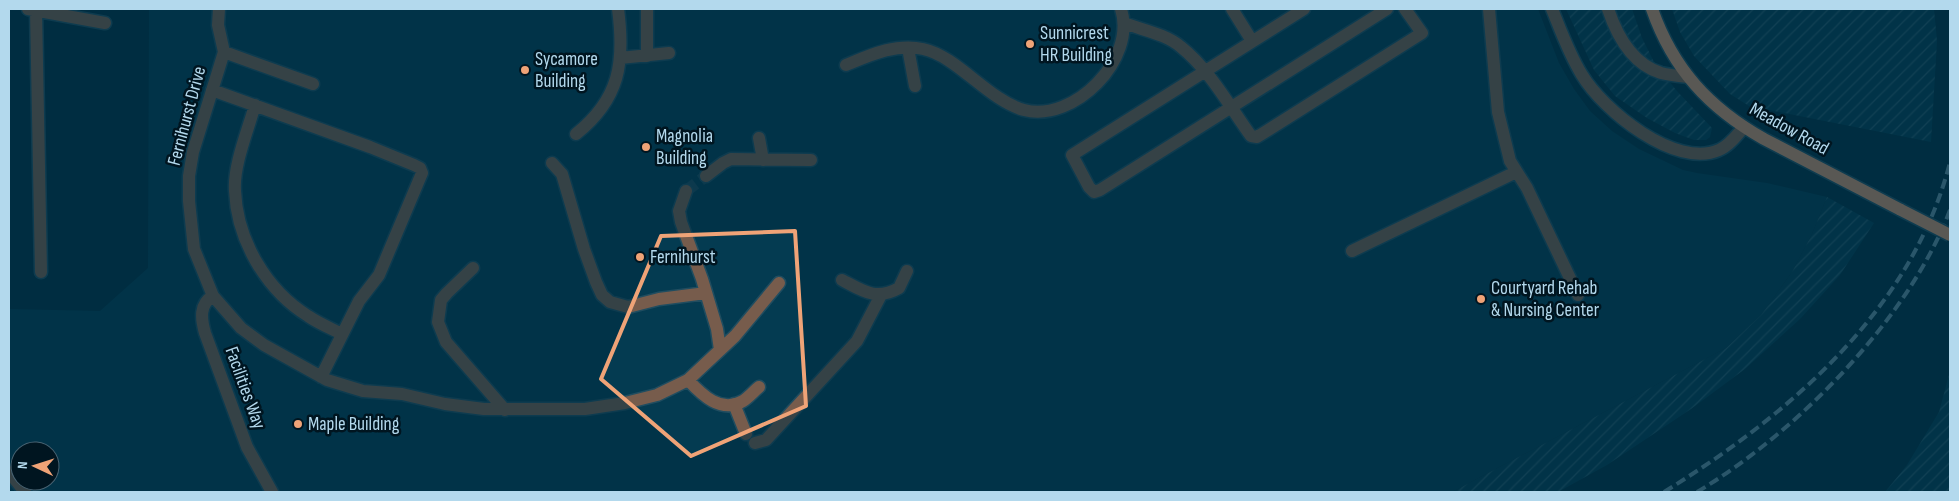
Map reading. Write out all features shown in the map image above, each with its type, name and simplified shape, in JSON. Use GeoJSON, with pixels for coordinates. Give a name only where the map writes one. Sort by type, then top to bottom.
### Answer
{"type":"FeatureCollection","features":[{"type":"Feature","properties":{"kind":"main road","name":"Meadow Road"},"geometry":{"type":"LineString","coordinates":[[1652,9],[1664,39],[1688,77],[1710,100],[1744,128],[1950,234]]}},
{"type":"Feature","properties":{"kind":"street"},"geometry":{"type":"LineString","coordinates":[[41,272],[32,9],[105,23]]}},
{"type":"Feature","properties":{"kind":"street","name":"Fernihurst Drive"},"geometry":{"type":"LineString","coordinates":[[219,9],[218,25],[224,52],[193,152],[190,176],[189,200],[194,249],[213,296],[241,328],[264,345],[321,377],[363,391],[402,394],[455,405],[505,410],[585,409],[618,404],[657,395],[688,380],[758,310],[779,283]]}},
{"type":"Feature","properties":{"kind":"street"},"geometry":{"type":"LineString","coordinates":[[576,134],[589,124],[606,105],[615,82],[620,58],[621,38],[618,9]]}},
{"type":"Feature","properties":{"kind":"street"},"geometry":{"type":"LineString","coordinates":[[647,9],[647,56]]}},
{"type":"Feature","properties":{"kind":"street"},"geometry":{"type":"LineString","coordinates":[[846,65],[874,53],[893,48],[922,48],[946,58],[964,73],[1004,100],[1022,109],[1038,112],[1056,110],[1072,104],[1103,77],[1114,61],[1121,42],[1124,24],[1121,9]]}},
{"type":"Feature","properties":{"kind":"street"},"geometry":{"type":"LineString","coordinates":[[1232,9],[1252,41]]}},
{"type":"Feature","properties":{"kind":"street"},"geometry":{"type":"LineString","coordinates":[[1304,9],[1072,155],[1089,187],[1094,192],[1100,190],[1387,9]]}},
{"type":"Feature","properties":{"kind":"street"},"geometry":{"type":"LineString","coordinates":[[1124,24],[1181,46],[1205,72],[1251,136],[1256,136],[1422,33],[1405,9]]}},
{"type":"Feature","properties":{"kind":"street"},"geometry":{"type":"LineString","coordinates":[[1489,9],[1498,112],[1508,152],[1516,172],[1527,188],[1578,295]]}},
{"type":"Feature","properties":{"kind":"street"},"geometry":{"type":"LineString","coordinates":[[1552,9],[1570,54],[1591,88],[1619,117],[1641,133],[1682,151],[1703,153],[1719,150],[1726,146],[1744,128]]}},
{"type":"Feature","properties":{"kind":"street"},"geometry":{"type":"LineString","coordinates":[[1608,9],[1613,26],[1625,46],[1640,63],[1660,73],[1688,77]]}},
{"type":"Feature","properties":{"kind":"street"},"geometry":{"type":"LineString","coordinates":[[908,48],[915,86]]}},
{"type":"Feature","properties":{"kind":"street"},"geometry":{"type":"LineString","coordinates":[[224,52],[313,84]]}},
{"type":"Feature","properties":{"kind":"street"},"geometry":{"type":"LineString","coordinates":[[620,58],[669,53]]}},
{"type":"Feature","properties":{"kind":"street"},"geometry":{"type":"LineString","coordinates":[[212,90],[370,147],[414,165],[420,168],[422,172],[379,275],[359,301],[321,377]]}},
{"type":"Feature","properties":{"kind":"street"},"geometry":{"type":"LineString","coordinates":[[255,105],[239,159],[234,190],[240,221],[250,252],[286,300],[307,316],[342,334]]}},
{"type":"Feature","properties":{"kind":"street"},"geometry":{"type":"LineString","coordinates":[[760,138],[763,160]]}},
{"type":"Feature","properties":{"kind":"street"},"geometry":{"type":"LineString","coordinates":[[706,176],[724,162],[732,159],[811,160]]}},
{"type":"Feature","properties":{"kind":"street"},"geometry":{"type":"LineString","coordinates":[[552,163],[562,174],[584,249],[596,282],[602,295],[610,302],[628,307],[667,298],[706,293]]}},
{"type":"Feature","properties":{"kind":"street"},"geometry":{"type":"LineString","coordinates":[[1352,251],[1516,172]]}},
{"type":"Feature","properties":{"kind":"street"},"geometry":{"type":"LineString","coordinates":[[686,191],[679,211],[681,222],[717,328],[720,350]]}},
{"type":"Feature","properties":{"kind":"street"},"geometry":{"type":"LineString","coordinates":[[473,268],[441,300],[438,322],[446,342],[505,410]]}},
{"type":"Feature","properties":{"kind":"street"},"geometry":{"type":"LineString","coordinates":[[842,280],[863,290],[881,295],[899,288],[908,270]]}},
{"type":"Feature","properties":{"kind":"street"},"geometry":{"type":"LineString","coordinates":[[734,404],[750,439],[766,440],[857,341],[881,295]]}},
{"type":"Feature","properties":{"kind":"street","name":"Facilities Way"},"geometry":{"type":"LineString","coordinates":[[213,296],[205,302],[203,307],[205,333],[247,447],[272,492]]}},
{"type":"Feature","properties":{"kind":"street"},"geometry":{"type":"LineString","coordinates":[[688,380],[704,396],[713,402],[727,406],[743,401],[759,387]]}},
{"type":"Feature","properties":{"kind":"street"},"geometry":{"type":"LineString","coordinates":[[9,472],[25,492]]}},
{"type":"Feature","properties":{"kind":"highlighted area"},"geometry":{"type":"Polygon","coordinates":[[[795,231],[806,406],[691,456],[601,379],[661,236],[795,231]]]}},
{"type":"Feature","properties":{"kind":"shaded area"},"geometry":{"type":"Polygon","coordinates":[[[149,9],[1538,9],[1559,63],[1574,89],[1590,111],[1612,131],[1639,149],[1683,170],[1767,183],[1827,197],[1812,234],[1792,272],[1761,315],[1726,348],[1452,492],[9,492],[9,309],[100,311],[148,268],[149,9]]]}},
{"type":"Feature","properties":{"kind":"shaded area"},"geometry":{"type":"Polygon","coordinates":[[[1566,9],[1632,9],[1642,38],[1653,60],[1676,90],[1712,128],[1710,137],[1706,140],[1694,140],[1675,133],[1647,118],[1615,96],[1594,70],[1566,9]]]}},
{"type":"Feature","properties":{"kind":"shaded area"},"geometry":{"type":"Polygon","coordinates":[[[1672,9],[1934,9],[1937,41],[1931,142],[1749,106],[1730,94],[1694,56],[1680,32],[1672,9]]]}},
{"type":"Feature","properties":{"kind":"shaded area"},"geometry":{"type":"Polygon","coordinates":[[[1827,197],[1874,223],[1840,275],[1800,319],[1745,369],[1691,409],[1607,465],[1558,492],[1452,492],[1726,348],[1761,315],[1792,272],[1812,234],[1827,197]]]}},
{"type":"Feature","properties":{"kind":"shaded area"},"geometry":{"type":"Polygon","coordinates":[[[1950,371],[1950,492],[1885,492],[1907,465],[1939,412],[1950,371]]]}},
{"type":"Feature","properties":{"kind":"tunnel"},"geometry":{"type":"LineString","coordinates":[[686,191],[706,176]]}},
{"type":"Feature","properties":{"kind":"railway"},"geometry":{"type":"LineString","coordinates":[[1664,492],[1711,462],[1756,429],[1800,393],[1840,353],[1876,311],[1907,265],[1932,215],[1950,162]]}},
{"type":"Feature","properties":{"kind":"railway"},"geometry":{"type":"LineString","coordinates":[[1697,492],[1735,467],[1773,438],[1810,406],[1845,370],[1878,332],[1907,292],[1931,251],[1950,210]]}},
{"type":"Feature","properties":{"kind":"place","name":"Sunnicrest HR Building"},"geometry":{"type":"Point","coordinates":[1030,44]}},
{"type":"Feature","properties":{"kind":"place","name":"Sycamore Building"},"geometry":{"type":"Point","coordinates":[525,70]}},
{"type":"Feature","properties":{"kind":"place","name":"Magnolia Building"},"geometry":{"type":"Point","coordinates":[646,147]}},
{"type":"Feature","properties":{"kind":"place","name":"Fernihurst"},"geometry":{"type":"Point","coordinates":[640,257]}},
{"type":"Feature","properties":{"kind":"place","name":"Courtyard Rehab & Nursing Center"},"geometry":{"type":"Point","coordinates":[1481,299]}},
{"type":"Feature","properties":{"kind":"place","name":"Maple Building"},"geometry":{"type":"Point","coordinates":[298,424]}}]}
